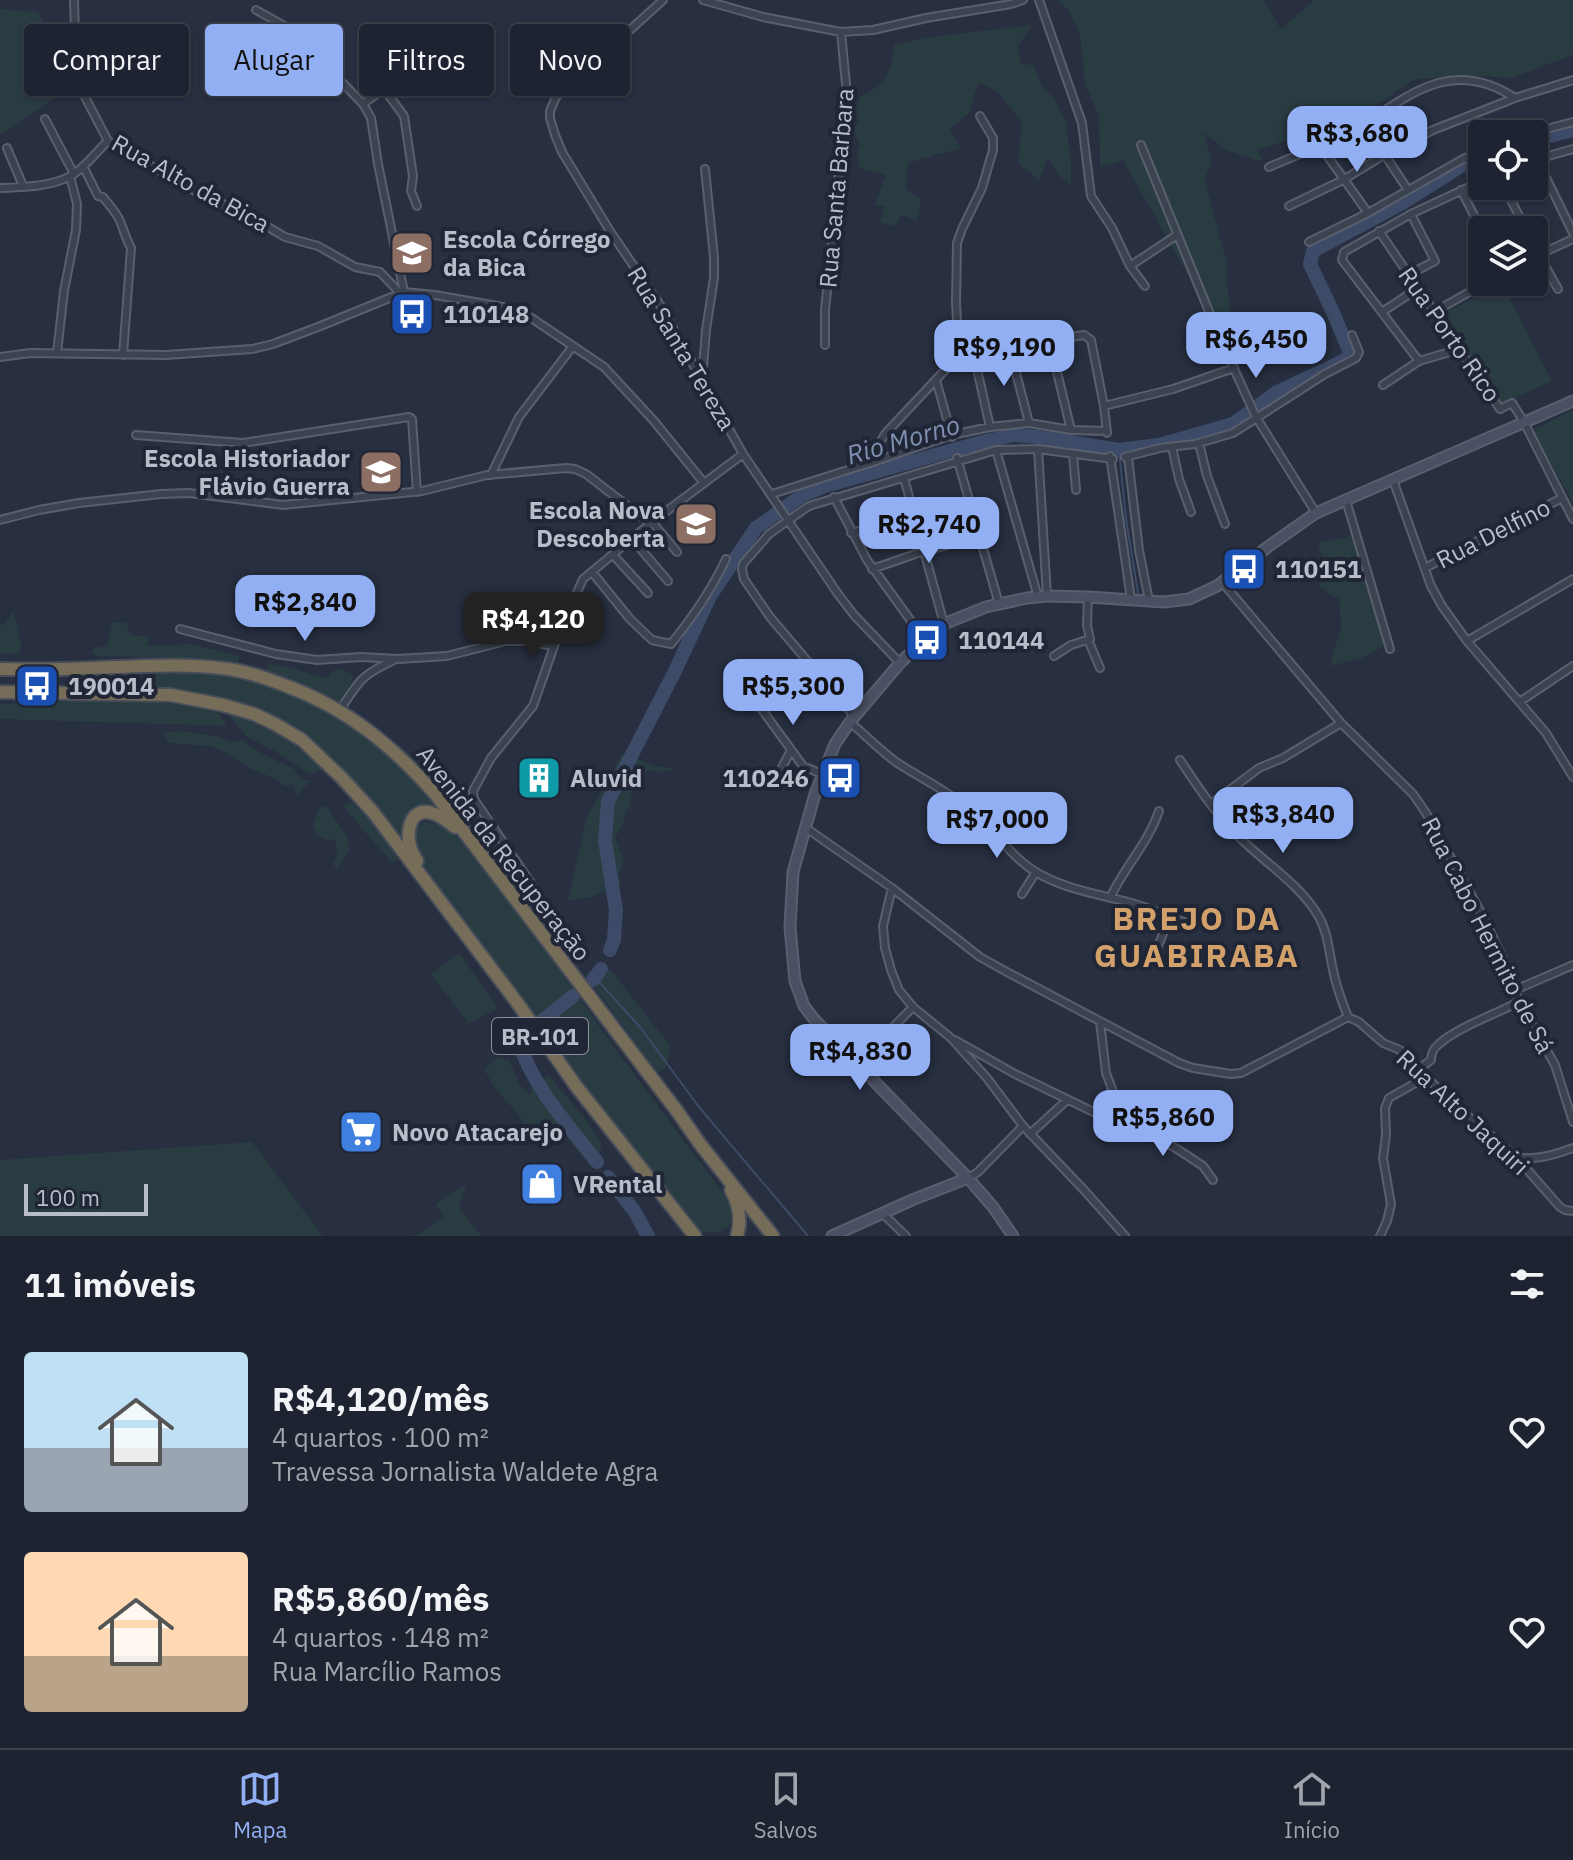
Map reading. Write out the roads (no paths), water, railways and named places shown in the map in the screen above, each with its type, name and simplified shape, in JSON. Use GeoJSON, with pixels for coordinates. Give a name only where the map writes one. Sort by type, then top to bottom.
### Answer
{"type":"FeatureCollection","features":[{"type":"Feature","properties":{"kind":"highway","name":"Avenida da Recuperação"},"geometry":{"type":"LineString","coordinates":[[0,669],[169,665],[222,668],[267,679],[323,701],[372,732],[436,795],[721,1171],[773,1233]]}},
{"type":"Feature","properties":{"kind":"highway","name":"BR-101"},"geometry":{"type":"LineString","coordinates":[[0,692],[171,695],[223,705],[264,719],[302,740],[373,812],[576,1086],[695,1236]]}},
{"type":"Feature","properties":{"kind":"highway"},"geometry":{"type":"LineString","coordinates":[[435,894],[411,849],[408,833],[411,821],[418,813],[432,813],[467,836]]}},
{"type":"Feature","properties":{"kind":"highway"},"geometry":{"type":"LineString","coordinates":[[721,1171],[737,1201],[740,1225],[737,1236]]}},
{"type":"Feature","properties":{"kind":"highway"},"geometry":{"type":"LineString","coordinates":[[681,1219],[702,1236]]}},
{"type":"Feature","properties":{"kind":"main road"},"geometry":{"type":"LineString","coordinates":[[1013,1236],[968,1178],[804,1006],[795,981],[790,927],[793,872],[822,774],[835,744],[900,663],[944,624],[986,607],[1042,596],[1164,602],[1189,599],[1222,582],[1316,513],[1573,401]]}},
{"type":"Feature","properties":{"kind":"main road"},"geometry":{"type":"LineString","coordinates":[[832,1236],[968,1178]]}},
{"type":"Feature","properties":{"kind":"street","name":"Rua Alto da Bica"},"geometry":{"type":"LineString","coordinates":[[74,0],[79,83],[108,141],[195,191],[285,237],[318,246],[355,267],[380,272],[402,293]]}},
{"type":"Feature","properties":{"kind":"street","name":"Rua Santa Tereza"},"geometry":{"type":"LineString","coordinates":[[663,0],[556,97],[550,118],[562,152],[660,305],[743,454],[838,594],[900,663]]}},
{"type":"Feature","properties":{"kind":"street"},"geometry":{"type":"LineString","coordinates":[[703,0],[763,17],[841,32],[873,30],[1023,0]]}},
{"type":"Feature","properties":{"kind":"street"},"geometry":{"type":"LineString","coordinates":[[1039,0],[1082,123],[1091,196],[1112,228],[1130,266],[1145,286]]}},
{"type":"Feature","properties":{"kind":"street"},"geometry":{"type":"LineString","coordinates":[[256,10],[308,39],[332,72],[363,104],[371,118],[402,293]]}},
{"type":"Feature","properties":{"kind":"street","name":"Rua Santa Barbara"},"geometry":{"type":"LineString","coordinates":[[825,345],[825,310],[847,95],[841,32]]}},
{"type":"Feature","properties":{"kind":"street"},"geometry":{"type":"LineString","coordinates":[[1408,190],[1375,140],[1368,122],[1426,85],[1440,82],[1475,80],[1501,88],[1515,98]]}},
{"type":"Feature","properties":{"kind":"street"},"geometry":{"type":"LineString","coordinates":[[1289,206],[1433,130],[1515,98],[1573,80]]}},
{"type":"Feature","properties":{"kind":"street"},"geometry":{"type":"LineString","coordinates":[[363,104],[374,96]]}},
{"type":"Feature","properties":{"kind":"street"},"geometry":{"type":"LineString","coordinates":[[389,96],[404,116],[413,176],[411,191],[417,206]]}},
{"type":"Feature","properties":{"kind":"street"},"geometry":{"type":"LineString","coordinates":[[959,355],[957,243],[982,188],[993,150],[993,138],[980,116]]}},
{"type":"Feature","properties":{"kind":"street"},"geometry":{"type":"LineString","coordinates":[[45,119],[72,175],[77,204],[76,230],[64,291],[57,353]]}},
{"type":"Feature","properties":{"kind":"street"},"geometry":{"type":"LineString","coordinates":[[1548,129],[1573,122]]}},
{"type":"Feature","properties":{"kind":"street"},"geometry":{"type":"LineString","coordinates":[[0,188],[64,179],[83,166],[108,141]]}},
{"type":"Feature","properties":{"kind":"street"},"geometry":{"type":"LineString","coordinates":[[1141,145],[1250,405],[1316,513]]}},
{"type":"Feature","properties":{"kind":"street"},"geometry":{"type":"LineString","coordinates":[[1269,167],[1321,147],[1368,213]]}},
{"type":"Feature","properties":{"kind":"street"},"geometry":{"type":"LineString","coordinates":[[7,148],[23,186]]}},
{"type":"Feature","properties":{"kind":"street"},"geometry":{"type":"LineString","coordinates":[[1548,156],[1573,149]]}},
{"type":"Feature","properties":{"kind":"street"},"geometry":{"type":"LineString","coordinates":[[1309,242],[1468,157]]}},
{"type":"Feature","properties":{"kind":"street"},"geometry":{"type":"LineString","coordinates":[[83,166],[98,196],[103,197],[117,216],[131,248],[123,355]]}},
{"type":"Feature","properties":{"kind":"street"},"geometry":{"type":"LineString","coordinates":[[702,380],[714,278],[705,169]]}},
{"type":"Feature","properties":{"kind":"street"},"geometry":{"type":"LineString","coordinates":[[1548,184],[1573,233]]}},
{"type":"Feature","properties":{"kind":"street"},"geometry":{"type":"LineString","coordinates":[[1419,361],[1342,260],[1344,252],[1411,214],[1468,187]]}},
{"type":"Feature","properties":{"kind":"street"},"geometry":{"type":"LineString","coordinates":[[1461,190],[1474,216]]}},
{"type":"Feature","properties":{"kind":"street"},"geometry":{"type":"LineString","coordinates":[[1408,275],[1435,261],[1411,214]]}},
{"type":"Feature","properties":{"kind":"street","name":"Rua Porto Rico"},"geometry":{"type":"LineString","coordinates":[[1379,231],[1500,409],[1512,403],[1524,422]]}},
{"type":"Feature","properties":{"kind":"street"},"geometry":{"type":"LineString","coordinates":[[1130,266],[1177,235]]}},
{"type":"Feature","properties":{"kind":"street"},"geometry":{"type":"LineString","coordinates":[[1548,250],[1573,239]]}},
{"type":"Feature","properties":{"kind":"street"},"geometry":{"type":"LineString","coordinates":[[1548,274],[1558,289]]}},
{"type":"Feature","properties":{"kind":"street"},"geometry":{"type":"LineString","coordinates":[[1382,312],[1417,289]]}},
{"type":"Feature","properties":{"kind":"street"},"geometry":{"type":"LineString","coordinates":[[0,357],[30,353],[166,355],[252,349],[273,344],[402,293],[435,295],[527,315],[604,367],[654,421],[704,483]]}},
{"type":"Feature","properties":{"kind":"street"},"geometry":{"type":"LineString","coordinates":[[1434,312],[1468,293]]}},
{"type":"Feature","properties":{"kind":"street"},"geometry":{"type":"LineString","coordinates":[[773,495],[952,436],[990,427],[1029,423],[1107,432],[1091,340],[1084,335],[959,355],[885,434],[873,462]]}},
{"type":"Feature","properties":{"kind":"street"},"geometry":{"type":"LineString","coordinates":[[1149,601],[1127,457],[1233,433],[1356,358],[1359,352],[1352,335]]}},
{"type":"Feature","properties":{"kind":"street"},"geometry":{"type":"LineString","coordinates":[[1049,339],[1071,430]]}},
{"type":"Feature","properties":{"kind":"street"},"geometry":{"type":"LineString","coordinates":[[491,475],[519,417],[573,346]]}},
{"type":"Feature","properties":{"kind":"street"},"geometry":{"type":"LineString","coordinates":[[1009,346],[1029,423]]}},
{"type":"Feature","properties":{"kind":"street"},"geometry":{"type":"LineString","coordinates":[[1383,385],[1419,361],[1460,349]]}},
{"type":"Feature","properties":{"kind":"street"},"geometry":{"type":"LineString","coordinates":[[973,351],[990,427]]}},
{"type":"Feature","properties":{"kind":"street"},"geometry":{"type":"LineString","coordinates":[[1104,406],[1173,389],[1234,368]]}},
{"type":"Feature","properties":{"kind":"street"},"geometry":{"type":"LineString","coordinates":[[936,380],[952,436]]}},
{"type":"Feature","properties":{"kind":"street"},"geometry":{"type":"LineString","coordinates":[[136,435],[243,443],[409,417],[412,419],[417,492]]}},
{"type":"Feature","properties":{"kind":"street"},"geometry":{"type":"LineString","coordinates":[[1524,422],[1573,519]]}},
{"type":"Feature","properties":{"kind":"street"},"geometry":{"type":"LineString","coordinates":[[1199,443],[1207,476],[1225,524]]}},
{"type":"Feature","properties":{"kind":"street"},"geometry":{"type":"LineString","coordinates":[[1172,447],[1191,512]]}},
{"type":"Feature","properties":{"kind":"street"},"geometry":{"type":"LineString","coordinates":[[1038,449],[1042,596]]}},
{"type":"Feature","properties":{"kind":"street"},"geometry":{"type":"LineString","coordinates":[[1131,599],[1111,458],[1038,449],[996,450],[958,459],[809,506],[787,517],[747,558],[742,569],[744,579],[770,617],[852,719],[894,760],[973,812],[1010,852],[1036,872],[1060,884],[1137,904],[1187,923]]}},
{"type":"Feature","properties":{"kind":"street"},"geometry":{"type":"LineString","coordinates":[[996,450],[1042,596]]}},
{"type":"Feature","properties":{"kind":"street"},"geometry":{"type":"LineString","coordinates":[[528,915],[538,905],[539,895],[474,799],[474,789],[491,758],[533,706],[554,646],[583,579],[743,454]]}},
{"type":"Feature","properties":{"kind":"street"},"geometry":{"type":"LineString","coordinates":[[1073,454],[1076,490]]}},
{"type":"Feature","properties":{"kind":"street"},"geometry":{"type":"LineString","coordinates":[[958,459],[999,604]]}},
{"type":"Feature","properties":{"kind":"street"},"geometry":{"type":"LineString","coordinates":[[0,520],[79,503],[161,494],[189,493],[283,505],[417,492],[491,475],[555,468],[575,469],[586,474],[652,523],[677,552]]}},
{"type":"Feature","properties":{"kind":"street"},"geometry":{"type":"LineString","coordinates":[[904,478],[944,624]]}},
{"type":"Feature","properties":{"kind":"street"},"geometry":{"type":"LineString","coordinates":[[1393,480],[1431,586],[1442,606],[1467,641],[1546,733],[1573,777]]}},
{"type":"Feature","properties":{"kind":"street"},"geometry":{"type":"LineString","coordinates":[[834,497],[872,569],[924,639]]}},
{"type":"Feature","properties":{"kind":"street","name":"Rua Delfino"},"geometry":{"type":"LineString","coordinates":[[1425,568],[1562,498]]}},
{"type":"Feature","properties":{"kind":"street"},"geometry":{"type":"LineString","coordinates":[[1346,500],[1390,649]]}},
{"type":"Feature","properties":{"kind":"street"},"geometry":{"type":"LineString","coordinates":[[851,533],[969,503]]}},
{"type":"Feature","properties":{"kind":"street"},"geometry":{"type":"LineString","coordinates":[[872,569],[979,537]]}},
{"type":"Feature","properties":{"kind":"street"},"geometry":{"type":"LineString","coordinates":[[632,539],[668,581]]}},
{"type":"Feature","properties":{"kind":"street"},"geometry":{"type":"LineString","coordinates":[[613,555],[648,593]]}},
{"type":"Feature","properties":{"kind":"street"},"geometry":{"type":"LineString","coordinates":[[592,572],[630,619],[652,640],[671,644],[718,576],[726,559]]}},
{"type":"Feature","properties":{"kind":"street"},"geometry":{"type":"LineString","coordinates":[[1467,641],[1573,579]]}},
{"type":"Feature","properties":{"kind":"street","name":"Rua Cabo Hermito de Sá"},"geometry":{"type":"LineString","coordinates":[[1222,582],[1341,723],[1413,794],[1426,813],[1485,920],[1510,974],[1519,1002],[1555,1065],[1573,1122]]}},
{"type":"Feature","properties":{"kind":"street"},"geometry":{"type":"LineString","coordinates":[[1088,597],[1088,640],[1100,668]]}},
{"type":"Feature","properties":{"kind":"street"},"geometry":{"type":"LineString","coordinates":[[180,629],[306,659],[447,656],[506,641],[554,646]]}},
{"type":"Feature","properties":{"kind":"street"},"geometry":{"type":"LineString","coordinates":[[1054,656],[1071,645],[1088,640]]}},
{"type":"Feature","properties":{"kind":"street"},"geometry":{"type":"LineString","coordinates":[[340,710],[361,678],[398,659]]}},
{"type":"Feature","properties":{"kind":"street"},"geometry":{"type":"LineString","coordinates":[[1521,701],[1573,666]]}},
{"type":"Feature","properties":{"kind":"street"},"geometry":{"type":"LineString","coordinates":[[752,696],[803,766],[822,774]]}},
{"type":"Feature","properties":{"kind":"street"},"geometry":{"type":"LineString","coordinates":[[1211,804],[1259,768],[1283,758],[1341,723]]}},
{"type":"Feature","properties":{"kind":"street"},"geometry":{"type":"LineString","coordinates":[[775,781],[791,750]]}},
{"type":"Feature","properties":{"kind":"street"},"geometry":{"type":"LineString","coordinates":[[806,828],[892,888],[980,957],[1179,1063],[1193,1068],[1241,1073],[1348,1017],[1339,995],[1327,938],[1319,917],[1305,898],[1268,861],[1239,837],[1200,791],[1180,760]]}},
{"type":"Feature","properties":{"kind":"street"},"geometry":{"type":"LineString","coordinates":[[1110,898],[1154,827],[1159,811]]}},
{"type":"Feature","properties":{"kind":"street"},"geometry":{"type":"LineString","coordinates":[[1022,894],[1036,872]]}},
{"type":"Feature","properties":{"kind":"street"},"geometry":{"type":"LineString","coordinates":[[892,888],[883,926],[885,948],[899,990],[913,1007],[951,1038],[1030,1134],[1125,1236]]}},
{"type":"Feature","properties":{"kind":"street"},"geometry":{"type":"LineString","coordinates":[[1150,961],[1169,917]]}},
{"type":"Feature","properties":{"kind":"street"},"geometry":{"type":"LineString","coordinates":[[1515,990],[1573,965]]}},
{"type":"Feature","properties":{"kind":"street"},"geometry":{"type":"LineString","coordinates":[[1419,1069],[1431,1060],[1431,1053],[1439,1044],[1452,1035],[1519,1002]]}},
{"type":"Feature","properties":{"kind":"street"},"geometry":{"type":"LineString","coordinates":[[857,1064],[913,1007]]}},
{"type":"Feature","properties":{"kind":"street","name":"Rua Alto Jaquiri"},"geometry":{"type":"LineString","coordinates":[[1348,1017],[1359,1022],[1383,1043],[1400,1050],[1449,1100],[1516,1157],[1560,1207],[1573,1211]]}},
{"type":"Feature","properties":{"kind":"street"},"geometry":{"type":"LineString","coordinates":[[1100,1022],[1106,1073],[1124,1121]]}},
{"type":"Feature","properties":{"kind":"street"},"geometry":{"type":"LineString","coordinates":[[951,1038],[1067,1100],[1106,1118],[1124,1121],[1177,1149],[1203,1166],[1213,1180]]}},
{"type":"Feature","properties":{"kind":"street"},"geometry":{"type":"LineString","coordinates":[[1380,1236],[1391,1204],[1383,1158],[1385,1108],[1389,1098],[1426,1077]]}},
{"type":"Feature","properties":{"kind":"street"},"geometry":{"type":"LineString","coordinates":[[1030,1134],[1067,1100]]}},
{"type":"Feature","properties":{"kind":"street"},"geometry":{"type":"LineString","coordinates":[[968,1178],[978,1172],[1023,1126]]}},
{"type":"Feature","properties":{"kind":"street"},"geometry":{"type":"LineString","coordinates":[[1516,1157],[1551,1155],[1573,1148]]}},
{"type":"Feature","properties":{"kind":"street"},"geometry":{"type":"LineString","coordinates":[[882,1213],[906,1236]]}},
{"type":"Feature","properties":{"kind":"waterway","name":"Rio Morno"},"geometry":{"type":"LineString","coordinates":[[1548,136],[1573,130]]}},
{"type":"Feature","properties":{"kind":"waterway","name":"Rio Morno"},"geometry":{"type":"LineString","coordinates":[[610,950],[614,940],[616,910],[605,841],[608,801],[710,596],[756,528],[803,495],[825,486],[1014,435],[1119,450],[1159,445],[1233,424],[1277,392],[1351,355],[1310,264],[1313,251],[1404,202],[1468,161]]}},
{"type":"Feature","properties":{"kind":"waterway"},"geometry":{"type":"LineString","coordinates":[[1119,450],[1138,593]]}},
{"type":"Feature","properties":{"kind":"waterway","name":"Rio Morno"},"geometry":{"type":"LineString","coordinates":[[593,980],[601,969]]}},
{"type":"Feature","properties":{"kind":"waterway"},"geometry":{"type":"LineString","coordinates":[[597,976],[640,1027],[699,1107],[808,1236]]}},
{"type":"Feature","properties":{"kind":"waterway","name":"Rio Morno"},"geometry":{"type":"LineString","coordinates":[[542,1021],[573,996]]}},
{"type":"Feature","properties":{"kind":"waterway","name":"Rio Morno"},"geometry":{"type":"LineString","coordinates":[[523,1036],[519,1042],[533,1074],[552,1105],[597,1162]]}},
{"type":"Feature","properties":{"kind":"waterway","name":"Rio Morno"},"geometry":{"type":"LineString","coordinates":[[608,1177],[635,1212],[648,1236]]}},
{"type":"Feature","properties":{"kind":"place","name":"Escola Córrego da Bica"},"geometry":{"type":"Point","coordinates":[412,253]}},
{"type":"Feature","properties":{"kind":"place","name":"110148"},"geometry":{"type":"Point","coordinates":[412,314]}},
{"type":"Feature","properties":{"kind":"place","name":"Escola Historiador Flávio Guerra"},"geometry":{"type":"Point","coordinates":[381,472]}},
{"type":"Feature","properties":{"kind":"place","name":"Escola Nova Descoberta"},"geometry":{"type":"Point","coordinates":[696,524]}},
{"type":"Feature","properties":{"kind":"place","name":"110151"},"geometry":{"type":"Point","coordinates":[1244,569]}},
{"type":"Feature","properties":{"kind":"place","name":"110144"},"geometry":{"type":"Point","coordinates":[927,640]}},
{"type":"Feature","properties":{"kind":"place","name":"190014"},"geometry":{"type":"Point","coordinates":[37,686]}},
{"type":"Feature","properties":{"kind":"place","name":"Aluvid"},"geometry":{"type":"Point","coordinates":[539,778]}},
{"type":"Feature","properties":{"kind":"place","name":"110246"},"geometry":{"type":"Point","coordinates":[840,778]}},
{"type":"Feature","properties":{"kind":"place","name":"Novo Atacarejo"},"geometry":{"type":"Point","coordinates":[361,1132]}},
{"type":"Feature","properties":{"kind":"place","name":"VRental"},"geometry":{"type":"Point","coordinates":[542,1184]}},
{"type":"Feature","properties":{"kind":"district","name":"BREJO DA GUABIRABA"},"geometry":{"type":"Point","coordinates":[1197,936]}}]}
